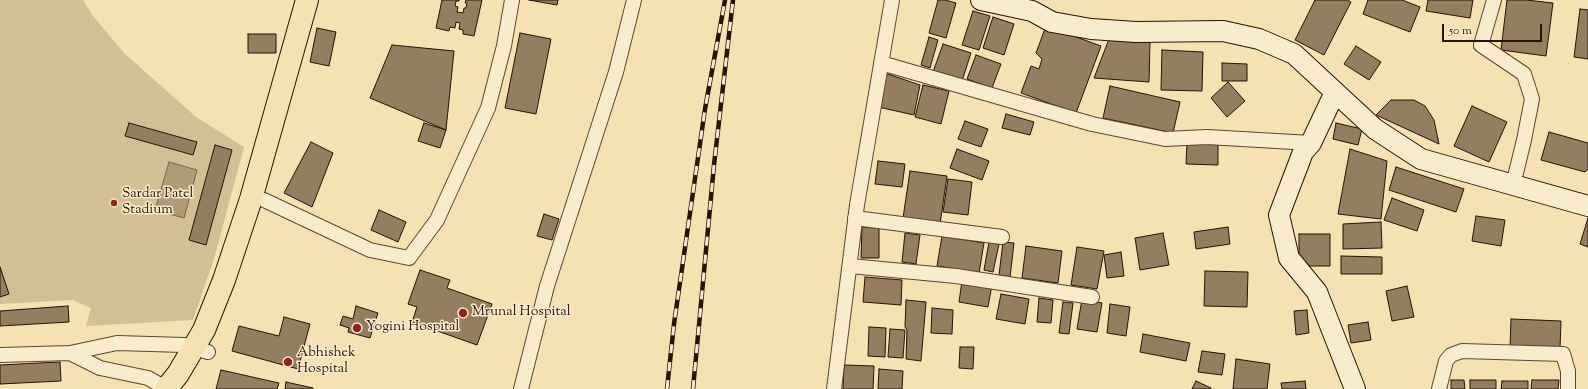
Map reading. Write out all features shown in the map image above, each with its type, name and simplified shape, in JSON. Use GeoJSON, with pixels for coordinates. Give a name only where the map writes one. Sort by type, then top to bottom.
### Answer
{"type":"FeatureCollection","features":[{"type":"Feature","properties":{"kind":"main road"},"geometry":{"type":"LineString","coordinates":[[201,350],[204,330],[224,280],[251,199],[307,0]]}},
{"type":"Feature","properties":{"kind":"main road"},"geometry":{"type":"LineString","coordinates":[[171,389],[178,374],[219,332],[227,312],[276,167],[318,0]]}},
{"type":"Feature","properties":{"kind":"street"},"geometry":{"type":"LineString","coordinates":[[264,200],[370,250],[409,258],[437,220],[488,108],[504,46],[512,0]]}},
{"type":"Feature","properties":{"kind":"street"},"geometry":{"type":"LineString","coordinates":[[521,389],[547,286],[616,72],[634,0]]}},
{"type":"Feature","properties":{"kind":"street"},"geometry":{"type":"LineString","coordinates":[[834,389],[855,218],[892,0]]}},
{"type":"Feature","properties":{"kind":"street"},"geometry":{"type":"LineString","coordinates":[[981,0],[1033,5],[1052,22],[1091,29],[1136,32],[1223,31],[1259,39],[1294,54],[1376,129],[1421,158],[1588,206]]}},
{"type":"Feature","properties":{"kind":"street"},"geometry":{"type":"LineString","coordinates":[[1494,0],[1481,45],[1524,74],[1532,99],[1513,185]]}},
{"type":"Feature","properties":{"kind":"street"},"geometry":{"type":"LineString","coordinates":[[881,63],[1092,124],[1165,139],[1207,137],[1311,143]]}},
{"type":"Feature","properties":{"kind":"street"},"geometry":{"type":"LineString","coordinates":[[1335,92],[1311,143],[1303,152],[1279,215],[1288,258],[1317,292],[1355,389]]}},
{"type":"Feature","properties":{"kind":"street"},"geometry":{"type":"LineString","coordinates":[[855,218],[1002,237]]}},
{"type":"Feature","properties":{"kind":"street"},"geometry":{"type":"LineString","coordinates":[[850,266],[956,276],[1092,297]]}},
{"type":"Feature","properties":{"kind":"street"},"geometry":{"type":"LineString","coordinates":[[0,355],[70,353],[117,342],[184,345],[201,350]]}},
{"type":"Feature","properties":{"kind":"street"},"geometry":{"type":"LineString","coordinates":[[1439,389],[1446,361],[1451,355],[1462,351],[1563,354],[1568,372],[1568,389]]}},
{"type":"Feature","properties":{"kind":"street"},"geometry":{"type":"LineString","coordinates":[[70,353],[100,368],[148,378],[171,389]]}},
{"type":"Feature","properties":{"kind":"shaded area","name":"Sardar Patel Stadium"},"geometry":{"type":"Polygon","coordinates":[[[0,0],[83,0],[94,17],[124,53],[196,117],[244,147],[214,259],[193,320],[86,326],[91,308],[73,300],[0,304],[0,0]]]}},
{"type":"Feature","properties":{"kind":"shaded area"},"geometry":{"type":"Polygon","coordinates":[[[169,162],[197,170],[184,218],[155,210],[169,162]]]}},
{"type":"Feature","properties":{"kind":"building"},"geometry":{"type":"Polygon","coordinates":[[[442,0],[459,0],[456,1],[455,6],[458,7],[457,12],[463,13],[464,8],[466,8],[466,0],[482,0],[474,36],[463,34],[463,30],[459,29],[460,23],[456,22],[455,28],[450,27],[449,31],[436,28],[442,0]]]}},
{"type":"Feature","properties":{"kind":"building"},"geometry":{"type":"Polygon","coordinates":[[[529,0],[558,0],[557,5],[529,0]]]}},
{"type":"Feature","properties":{"kind":"building"},"geometry":{"type":"Polygon","coordinates":[[[938,0],[956,3],[946,38],[929,33],[938,0]]]}},
{"type":"Feature","properties":{"kind":"building"},"geometry":{"type":"Polygon","coordinates":[[[1315,0],[1347,0],[1351,2],[1324,55],[1295,40],[1315,0]]]}},
{"type":"Feature","properties":{"kind":"building"},"geometry":{"type":"Polygon","coordinates":[[[1368,0],[1402,0],[1420,7],[1410,32],[1363,14],[1368,0]]]}},
{"type":"Feature","properties":{"kind":"building"},"geometry":{"type":"Polygon","coordinates":[[[1428,0],[1473,0],[1470,18],[1426,11],[1428,0]]]}},
{"type":"Feature","properties":{"kind":"building"},"geometry":{"type":"Polygon","coordinates":[[[1507,0],[1526,0],[1553,3],[1546,56],[1501,50],[1507,0]]]}},
{"type":"Feature","properties":{"kind":"building"},"geometry":{"type":"Polygon","coordinates":[[[1580,9],[1588,10],[1588,59],[1574,57],[1580,9]]]}},
{"type":"Feature","properties":{"kind":"building"},"geometry":{"type":"Polygon","coordinates":[[[973,11],[990,16],[979,50],[962,45],[973,11]]]}},
{"type":"Feature","properties":{"kind":"building"},"geometry":{"type":"Polygon","coordinates":[[[993,17],[1014,24],[1004,55],[983,48],[993,17]]]}},
{"type":"Feature","properties":{"kind":"building"},"geometry":{"type":"Polygon","coordinates":[[[1046,26],[1101,46],[1076,113],[1021,93],[1031,66],[1039,69],[1042,59],[1036,53],[1046,26]]]}},
{"type":"Feature","properties":{"kind":"building"},"geometry":{"type":"Polygon","coordinates":[[[317,28],[336,32],[329,66],[310,62],[317,28]]]}},
{"type":"Feature","properties":{"kind":"building"},"geometry":{"type":"Polygon","coordinates":[[[520,33],[551,39],[536,114],[505,108],[520,33]]]}},
{"type":"Feature","properties":{"kind":"building"},"geometry":{"type":"Polygon","coordinates":[[[248,34],[276,34],[276,53],[248,53],[248,34]]]}},
{"type":"Feature","properties":{"kind":"building"},"geometry":{"type":"Polygon","coordinates":[[[929,37],[938,40],[930,68],[921,65],[929,37]]]}},
{"type":"Feature","properties":{"kind":"building"},"geometry":{"type":"Polygon","coordinates":[[[1109,39],[1150,41],[1149,82],[1094,78],[1109,39]]]}},
{"type":"Feature","properties":{"kind":"building"},"geometry":{"type":"Polygon","coordinates":[[[943,44],[971,53],[962,81],[933,72],[943,44]]]}},
{"type":"Feature","properties":{"kind":"building"},"geometry":{"type":"Polygon","coordinates":[[[392,45],[454,51],[446,130],[370,98],[392,45]]]}},
{"type":"Feature","properties":{"kind":"building"},"geometry":{"type":"Polygon","coordinates":[[[1356,46],[1381,62],[1369,80],[1344,64],[1356,46]]]}},
{"type":"Feature","properties":{"kind":"building"},"geometry":{"type":"Polygon","coordinates":[[[1162,50],[1203,52],[1202,91],[1161,90],[1162,50]]]}},
{"type":"Feature","properties":{"kind":"building"},"geometry":{"type":"Polygon","coordinates":[[[976,55],[1001,64],[992,88],[967,79],[976,55]]]}},
{"type":"Feature","properties":{"kind":"building"},"geometry":{"type":"Polygon","coordinates":[[[1222,63],[1247,64],[1247,81],[1222,81],[1222,63]]]}},
{"type":"Feature","properties":{"kind":"building"},"geometry":{"type":"Polygon","coordinates":[[[885,73],[920,85],[914,115],[878,107],[885,73]]]}},
{"type":"Feature","properties":{"kind":"building"},"geometry":{"type":"Polygon","coordinates":[[[1228,82],[1245,101],[1227,117],[1211,98],[1228,82]]]}},
{"type":"Feature","properties":{"kind":"building"},"geometry":{"type":"Polygon","coordinates":[[[923,85],[949,91],[941,124],[915,117],[923,85]]]}},
{"type":"Feature","properties":{"kind":"building"},"geometry":{"type":"Polygon","coordinates":[[[1110,86],[1180,102],[1173,133],[1103,118],[1110,86]]]}},
{"type":"Feature","properties":{"kind":"building"},"geometry":{"type":"Polygon","coordinates":[[[1391,100],[1414,100],[1425,106],[1434,120],[1439,144],[1376,115],[1391,100]]]}},
{"type":"Feature","properties":{"kind":"building"},"geometry":{"type":"Polygon","coordinates":[[[1472,106],[1507,122],[1489,162],[1454,146],[1472,106]]]}},
{"type":"Feature","properties":{"kind":"building"},"geometry":{"type":"Polygon","coordinates":[[[1006,114],[1034,122],[1030,135],[1002,128],[1006,114]]]}},
{"type":"Feature","properties":{"kind":"building"},"geometry":{"type":"Polygon","coordinates":[[[965,121],[988,129],[981,147],[958,139],[965,121]]]}},
{"type":"Feature","properties":{"kind":"building"},"geometry":{"type":"Polygon","coordinates":[[[129,123],[197,142],[193,155],[125,136],[129,123]]]}},
{"type":"Feature","properties":{"kind":"building"},"geometry":{"type":"Polygon","coordinates":[[[424,123],[446,130],[440,148],[418,141],[424,123]]]}},
{"type":"Feature","properties":{"kind":"building"},"geometry":{"type":"Polygon","coordinates":[[[1336,123],[1362,129],[1358,145],[1333,139],[1336,123]]]}},
{"type":"Feature","properties":{"kind":"building"},"geometry":{"type":"Polygon","coordinates":[[[1549,132],[1588,143],[1588,169],[1585,172],[1541,160],[1549,132]]]}},
{"type":"Feature","properties":{"kind":"building"},"geometry":{"type":"Polygon","coordinates":[[[311,142],[333,153],[312,207],[284,193],[311,142]]]}},
{"type":"Feature","properties":{"kind":"building"},"geometry":{"type":"Polygon","coordinates":[[[1187,143],[1218,143],[1218,165],[1186,164],[1187,143]]]}},
{"type":"Feature","properties":{"kind":"building"},"geometry":{"type":"Polygon","coordinates":[[[215,145],[232,150],[206,245],[189,240],[215,145]]]}},
{"type":"Feature","properties":{"kind":"building"},"geometry":{"type":"Polygon","coordinates":[[[957,149],[989,161],[982,180],[950,168],[957,149]]]}},
{"type":"Feature","properties":{"kind":"building"},"geometry":{"type":"Polygon","coordinates":[[[1350,149],[1387,161],[1381,219],[1338,214],[1350,149]]]}},
{"type":"Feature","properties":{"kind":"building"},"geometry":{"type":"Polygon","coordinates":[[[878,161],[905,164],[902,187],[875,184],[878,161]]]}},
{"type":"Feature","properties":{"kind":"building"},"geometry":{"type":"Polygon","coordinates":[[[1396,167],[1464,189],[1456,212],[1389,190],[1396,167]]]}},
{"type":"Feature","properties":{"kind":"building"},"geometry":{"type":"Polygon","coordinates":[[[910,171],[947,176],[940,224],[903,218],[910,171]]]}},
{"type":"Feature","properties":{"kind":"building"},"geometry":{"type":"Polygon","coordinates":[[[948,179],[972,182],[968,215],[943,212],[948,179]]]}},
{"type":"Feature","properties":{"kind":"building"},"geometry":{"type":"Polygon","coordinates":[[[1392,198],[1424,210],[1417,231],[1384,220],[1392,198]]]}},
{"type":"Feature","properties":{"kind":"building"},"geometry":{"type":"Polygon","coordinates":[[[379,210],[406,222],[398,242],[371,230],[379,210]]]}},
{"type":"Feature","properties":{"kind":"building"},"geometry":{"type":"Polygon","coordinates":[[[544,214],[559,219],[552,240],[537,236],[544,214]]]}},
{"type":"Feature","properties":{"kind":"building"},"geometry":{"type":"Polygon","coordinates":[[[1476,216],[1505,220],[1501,246],[1472,241],[1476,216]]]}},
{"type":"Feature","properties":{"kind":"building"},"geometry":{"type":"Polygon","coordinates":[[[1588,218],[1588,247],[1580,244],[1588,218]]]}},
{"type":"Feature","properties":{"kind":"building"},"geometry":{"type":"Polygon","coordinates":[[[1381,222],[1382,248],[1343,249],[1343,224],[1381,222]]]}},
{"type":"Feature","properties":{"kind":"building"},"geometry":{"type":"Polygon","coordinates":[[[862,227],[879,227],[879,258],[861,258],[862,227]]]}},
{"type":"Feature","properties":{"kind":"building"},"geometry":{"type":"Polygon","coordinates":[[[1228,227],[1230,244],[1196,249],[1194,232],[1228,227]]]}},
{"type":"Feature","properties":{"kind":"building"},"geometry":{"type":"Polygon","coordinates":[[[905,233],[920,235],[916,264],[902,262],[905,233]]]}},
{"type":"Feature","properties":{"kind":"building"},"geometry":{"type":"Polygon","coordinates":[[[1163,233],[1169,265],[1140,270],[1135,238],[1163,233]]]}},
{"type":"Feature","properties":{"kind":"building"},"geometry":{"type":"Polygon","coordinates":[[[1299,234],[1330,234],[1330,266],[1299,266],[1299,234]]]}},
{"type":"Feature","properties":{"kind":"building"},"geometry":{"type":"Polygon","coordinates":[[[942,236],[984,243],[979,273],[937,266],[942,236]]]}},
{"type":"Feature","properties":{"kind":"building"},"geometry":{"type":"Polygon","coordinates":[[[989,242],[999,244],[993,272],[984,270],[989,242]]]}},
{"type":"Feature","properties":{"kind":"building"},"geometry":{"type":"Polygon","coordinates":[[[1003,242],[1014,243],[1010,277],[999,275],[1003,242]]]}},
{"type":"Feature","properties":{"kind":"building"},"geometry":{"type":"Polygon","coordinates":[[[1026,246],[1062,251],[1058,283],[1022,278],[1026,246]]]}},
{"type":"Feature","properties":{"kind":"building"},"geometry":{"type":"Polygon","coordinates":[[[1077,247],[1104,251],[1097,289],[1071,285],[1077,247]]]}},
{"type":"Feature","properties":{"kind":"building"},"geometry":{"type":"Polygon","coordinates":[[[1121,252],[1124,276],[1107,278],[1104,255],[1121,252]]]}},
{"type":"Feature","properties":{"kind":"building"},"geometry":{"type":"Polygon","coordinates":[[[1341,256],[1382,257],[1382,274],[1341,274],[1341,256]]]}},
{"type":"Feature","properties":{"kind":"building"},"geometry":{"type":"Polygon","coordinates":[[[0,267],[9,294],[0,297],[0,267]]]}},
{"type":"Feature","properties":{"kind":"building"},"geometry":{"type":"Polygon","coordinates":[[[420,270],[450,280],[447,288],[492,304],[477,345],[412,322],[417,307],[408,304],[420,270]]]}},
{"type":"Feature","properties":{"kind":"building"},"geometry":{"type":"Polygon","coordinates":[[[1205,271],[1248,272],[1247,307],[1204,306],[1205,271]]]}},
{"type":"Feature","properties":{"kind":"building"},"geometry":{"type":"Polygon","coordinates":[[[963,274],[993,279],[988,307],[959,302],[963,274]]]}},
{"type":"Feature","properties":{"kind":"building"},"geometry":{"type":"Polygon","coordinates":[[[865,277],[902,280],[901,305],[863,302],[865,277]]]}},
{"type":"Feature","properties":{"kind":"building"},"geometry":{"type":"Polygon","coordinates":[[[1407,286],[1414,317],[1392,321],[1386,291],[1407,286]]]}},
{"type":"Feature","properties":{"kind":"building"},"geometry":{"type":"Polygon","coordinates":[[[1001,294],[1029,299],[1025,324],[996,319],[1001,294]]]}},
{"type":"Feature","properties":{"kind":"building"},"geometry":{"type":"Polygon","coordinates":[[[1039,298],[1053,300],[1051,323],[1037,322],[1039,298]]]}},
{"type":"Feature","properties":{"kind":"building"},"geometry":{"type":"Polygon","coordinates":[[[1082,299],[1102,303],[1097,332],[1077,329],[1082,299]]]}},
{"type":"Feature","properties":{"kind":"building"},"geometry":{"type":"Polygon","coordinates":[[[906,300],[926,302],[921,361],[906,359],[906,300]]]}},
{"type":"Feature","properties":{"kind":"building"},"geometry":{"type":"Polygon","coordinates":[[[1063,302],[1073,303],[1069,334],[1059,333],[1063,302]]]}},
{"type":"Feature","properties":{"kind":"building"},"geometry":{"type":"Polygon","coordinates":[[[1110,304],[1130,307],[1126,336],[1107,333],[1110,304]]]}},
{"type":"Feature","properties":{"kind":"building"},"geometry":{"type":"Polygon","coordinates":[[[68,306],[69,322],[0,326],[0,311],[68,306]]]}},
{"type":"Feature","properties":{"kind":"building"},"geometry":{"type":"Polygon","coordinates":[[[356,306],[378,313],[370,338],[348,332],[349,328],[340,325],[343,316],[353,319],[356,306]]]}},
{"type":"Feature","properties":{"kind":"building"},"geometry":{"type":"Polygon","coordinates":[[[932,308],[953,310],[952,334],[931,333],[932,308]]]}},
{"type":"Feature","properties":{"kind":"building"},"geometry":{"type":"Polygon","coordinates":[[[1307,310],[1309,333],[1296,335],[1294,311],[1307,310]]]}},
{"type":"Feature","properties":{"kind":"building"},"geometry":{"type":"Polygon","coordinates":[[[284,317],[310,324],[298,369],[232,351],[239,326],[279,336],[284,317]]]}},
{"type":"Feature","properties":{"kind":"building"},"geometry":{"type":"Polygon","coordinates":[[[1511,319],[1561,321],[1560,349],[1510,347],[1511,319]]]}},
{"type":"Feature","properties":{"kind":"building"},"geometry":{"type":"Polygon","coordinates":[[[1368,322],[1371,340],[1351,343],[1348,325],[1368,322]]]}},
{"type":"Feature","properties":{"kind":"building"},"geometry":{"type":"Polygon","coordinates":[[[869,327],[886,328],[885,357],[868,356],[869,327]]]}},
{"type":"Feature","properties":{"kind":"building"},"geometry":{"type":"Polygon","coordinates":[[[890,329],[905,330],[903,358],[888,357],[890,329]]]}},
{"type":"Feature","properties":{"kind":"building"},"geometry":{"type":"Polygon","coordinates":[[[1143,334],[1190,343],[1186,361],[1140,352],[1143,334]]]}},
{"type":"Feature","properties":{"kind":"building"},"geometry":{"type":"Polygon","coordinates":[[[960,347],[974,347],[973,369],[959,368],[960,347]]]}},
{"type":"Feature","properties":{"kind":"building"},"geometry":{"type":"Polygon","coordinates":[[[1202,351],[1225,354],[1222,375],[1198,372],[1202,351]]]}},
{"type":"Feature","properties":{"kind":"building"},"geometry":{"type":"Polygon","coordinates":[[[1236,359],[1270,364],[1267,389],[1233,389],[1236,359]]]}},
{"type":"Feature","properties":{"kind":"building"},"geometry":{"type":"Polygon","coordinates":[[[60,362],[61,381],[0,384],[0,365],[60,362]]]}},
{"type":"Feature","properties":{"kind":"building"},"geometry":{"type":"Polygon","coordinates":[[[844,365],[874,366],[873,389],[843,389],[844,365]]]}},
{"type":"Feature","properties":{"kind":"building"},"geometry":{"type":"Polygon","coordinates":[[[879,369],[903,371],[902,389],[878,389],[879,369]]]}},
{"type":"Feature","properties":{"kind":"building"},"geometry":{"type":"Polygon","coordinates":[[[221,370],[279,383],[277,389],[216,389],[221,370]]]}},
{"type":"Feature","properties":{"kind":"building"},"geometry":{"type":"Polygon","coordinates":[[[1451,380],[1464,380],[1465,389],[1451,389],[1451,380]]]}},
{"type":"Feature","properties":{"kind":"building"},"geometry":{"type":"Polygon","coordinates":[[[1470,380],[1496,380],[1496,389],[1470,389],[1470,380]]]}},
{"type":"Feature","properties":{"kind":"building"},"geometry":{"type":"Polygon","coordinates":[[[1532,380],[1559,380],[1558,389],[1531,389],[1532,380]]]}},
{"type":"Feature","properties":{"kind":"building"},"geometry":{"type":"Polygon","coordinates":[[[1196,381],[1211,388],[1211,389],[1192,389],[1196,381]]]}},
{"type":"Feature","properties":{"kind":"building"},"geometry":{"type":"Polygon","coordinates":[[[1305,381],[1306,389],[1282,389],[1281,383],[1305,381]]]}},
{"type":"Feature","properties":{"kind":"building"},"geometry":{"type":"Polygon","coordinates":[[[1502,381],[1528,381],[1528,389],[1501,389],[1502,381]]]}},
{"type":"Feature","properties":{"kind":"building"},"geometry":{"type":"Polygon","coordinates":[[[286,382],[313,388],[313,389],[285,389],[286,382]]]}},
{"type":"Feature","properties":{"kind":"railway"},"geometry":{"type":"LineString","coordinates":[[667,389],[674,324],[705,109],[725,0]]}},
{"type":"Feature","properties":{"kind":"railway"},"geometry":{"type":"LineString","coordinates":[[693,389],[714,165],[733,0]]}},
{"type":"Feature","properties":{"kind":"place","name":"Sardar Patel Stadium"},"geometry":{"type":"Point","coordinates":[114,203]}},
{"type":"Feature","properties":{"kind":"place","name":"Mrunal Hospital"},"geometry":{"type":"Point","coordinates":[463,313]}},
{"type":"Feature","properties":{"kind":"place","name":"Yogini Hospital"},"geometry":{"type":"Point","coordinates":[357,328]}},
{"type":"Feature","properties":{"kind":"place","name":"Abhishek Hospital"},"geometry":{"type":"Point","coordinates":[288,362]}}]}
